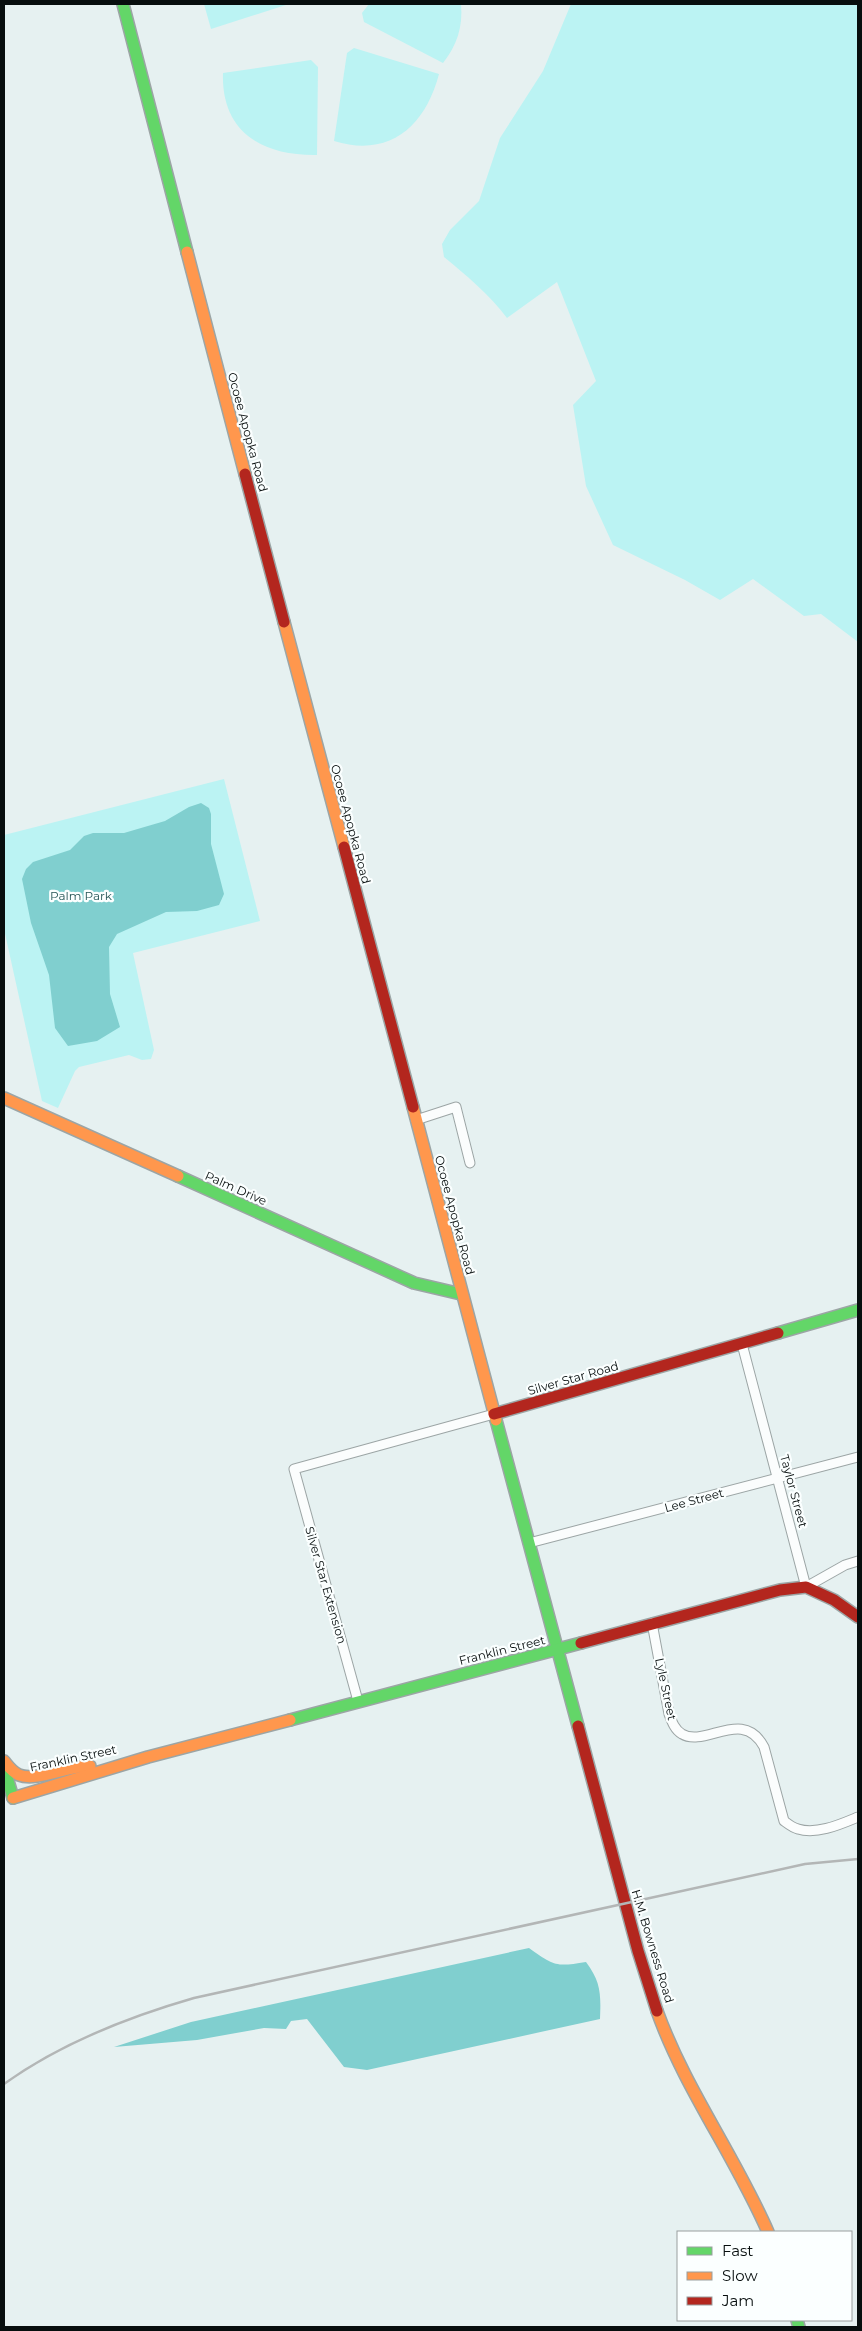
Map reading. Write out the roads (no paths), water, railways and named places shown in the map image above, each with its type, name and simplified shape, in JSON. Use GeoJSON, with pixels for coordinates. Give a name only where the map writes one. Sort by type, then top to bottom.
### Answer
{"type":"FeatureCollection","features":[{"type":"Feature","properties":{"kind":"main road","name":"Ocoee Apopka Road"},"geometry":{"type":"LineString","coordinates":[[123,4],[233,432],[557,1650]]}},
{"type":"Feature","properties":{"kind":"main road","name":"Palm Drive"},"geometry":{"type":"LineString","coordinates":[[4,1098],[414,1283],[461,1294]]}},
{"type":"Feature","properties":{"kind":"main road","name":"Silver Star Road"},"geometry":{"type":"LineString","coordinates":[[494,1414],[858,1310]]}},
{"type":"Feature","properties":{"kind":"main road","name":"Franklin Street"},"geometry":{"type":"LineString","coordinates":[[148,1757],[90,1766],[7,1787],[13,1798],[94,1775],[148,1757],[358,1701],[780,1590],[806,1587]]}},
{"type":"Feature","properties":{"kind":"main road"},"geometry":{"type":"LineString","coordinates":[[806,1587],[834,1600],[858,1617]]}},
{"type":"Feature","properties":{"kind":"main road","name":"H.M. Bowness Road"},"geometry":{"type":"LineString","coordinates":[[557,1650],[650,1989],[679,2062],[741,2172],[768,2231]]}},
{"type":"Feature","properties":{"kind":"main road"},"geometry":{"type":"LineString","coordinates":[[4,1761],[20,1776],[79,1765],[90,1766]]}},
{"type":"Feature","properties":{"kind":"main road"},"geometry":{"type":"LineString","coordinates":[[4,1767],[7,1787]]}},
{"type":"Feature","properties":{"kind":"street"},"geometry":{"type":"LineString","coordinates":[[416,1120],[456,1108],[470,1163]]}},
{"type":"Feature","properties":{"kind":"street","name":"Taylor Street"},"geometry":{"type":"LineString","coordinates":[[742,1344],[806,1587]]}},
{"type":"Feature","properties":{"kind":"street","name":"Silver Star Road"},"geometry":{"type":"LineString","coordinates":[[294,1469],[494,1414]]}},
{"type":"Feature","properties":{"kind":"street","name":"Lee Street"},"geometry":{"type":"LineString","coordinates":[[529,1543],[858,1457]]}},
{"type":"Feature","properties":{"kind":"street","name":"Silver Star Extension"},"geometry":{"type":"LineString","coordinates":[[294,1469],[358,1701]]}},
{"type":"Feature","properties":{"kind":"street","name":"Franklin Street"},"geometry":{"type":"LineString","coordinates":[[806,1587],[845,1565],[858,1561]]}},
{"type":"Feature","properties":{"kind":"street","name":"Lyle Street"},"geometry":{"type":"LineString","coordinates":[[652,1623],[669,1714],[674,1726],[681,1734],[690,1737],[738,1729],[752,1732],[760,1738],[764,1746],[784,1821],[798,1829],[818,1830],[858,1817]]}},
{"type":"Feature","properties":{"kind":"railway"},"geometry":{"type":"LineString","coordinates":[[4,2084],[48,2056],[96,2033],[144,2014],[194,1998],[805,1864],[858,1859]]}},
{"type":"Feature","properties":{"kind":"park label","name":"Palm Park"},"geometry":{"type":"Point","coordinates":[81,895]}}]}
